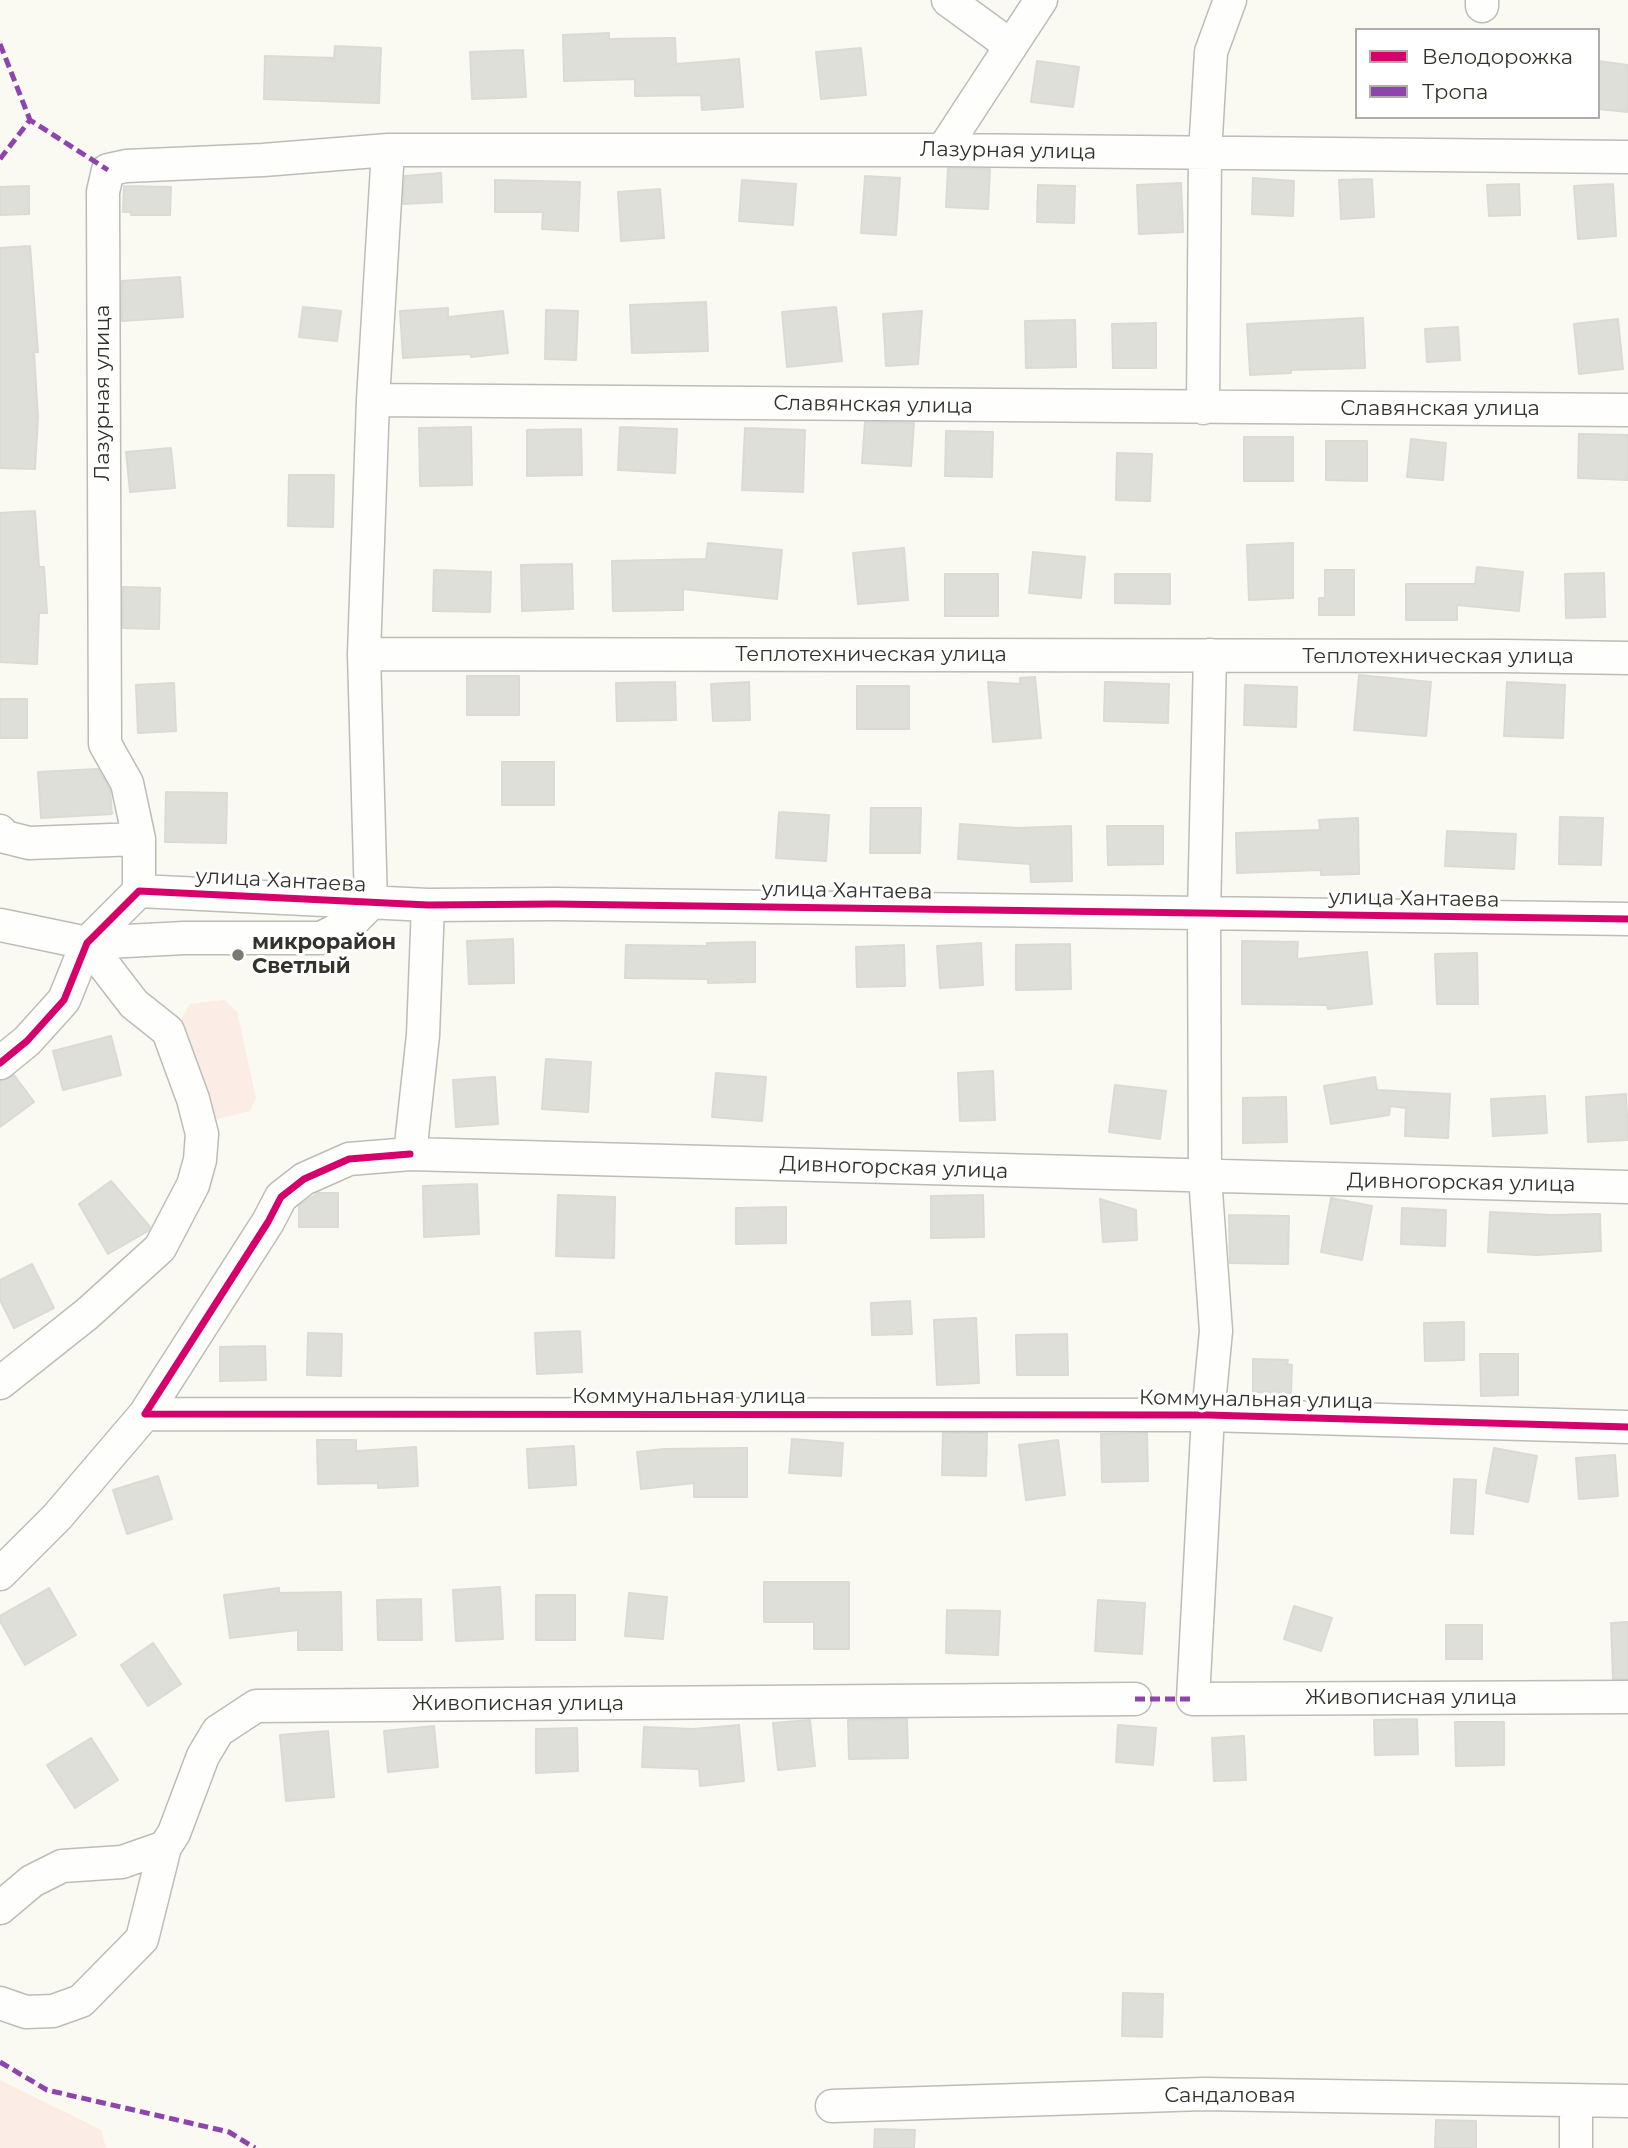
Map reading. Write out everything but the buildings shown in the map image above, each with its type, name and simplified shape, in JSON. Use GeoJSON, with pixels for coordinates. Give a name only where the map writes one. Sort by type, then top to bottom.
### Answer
{"type":"FeatureCollection","features":[{"type":"Feature","properties":{"kind":"street"},"geometry":{"type":"LineString","coordinates":[[948,0],[1011,46]]}},
{"type":"Feature","properties":{"kind":"street"},"geometry":{"type":"LineString","coordinates":[[943,149],[1041,0]]}},
{"type":"Feature","properties":{"kind":"street"},"geometry":{"type":"LineString","coordinates":[[1203,408],[1205,153],[1211,52],[1230,0]]}},
{"type":"Feature","properties":{"kind":"street","name":"Лазурная улица"},"geometry":{"type":"LineString","coordinates":[[139,891],[139,839],[127,783],[105,744],[103,192],[108,170],[126,166],[264,160],[388,150],[943,149],[1628,158]]}},
{"type":"Feature","properties":{"kind":"street"},"geometry":{"type":"LineString","coordinates":[[0,925],[87,943],[184,938],[321,938],[351,923],[371,903],[364,654],[373,400],[388,150]]}},
{"type":"Feature","properties":{"kind":"street","name":"Славянская улица"},"geometry":{"type":"LineString","coordinates":[[373,400],[1628,410]]}},
{"type":"Feature","properties":{"kind":"street","name":"Теплотехническая улица"},"geometry":{"type":"LineString","coordinates":[[364,654],[1628,659]]}},
{"type":"Feature","properties":{"kind":"street"},"geometry":{"type":"LineString","coordinates":[[1208,1415],[1216,1331],[1205,1177],[1204,913],[1210,656]]}},
{"type":"Feature","properties":{"kind":"street"},"geometry":{"type":"LineString","coordinates":[[0,831],[5,837],[29,843],[139,839]]}},
{"type":"Feature","properties":{"kind":"street"},"geometry":{"type":"LineString","coordinates":[[0,1063],[27,1041],[64,1000],[87,943],[139,891]]}},
{"type":"Feature","properties":{"kind":"street","name":"улица Хантаева"},"geometry":{"type":"LineString","coordinates":[[139,891],[428,905],[555,904],[1628,919]]}},
{"type":"Feature","properties":{"kind":"street"},"geometry":{"type":"LineString","coordinates":[[0,1574],[57,1517],[145,1414],[268,1222],[281,1197],[304,1179],[349,1159],[410,1154],[423,1035],[428,905]]}},
{"type":"Feature","properties":{"kind":"street"},"geometry":{"type":"LineString","coordinates":[[0,1383],[87,1314],[160,1248],[193,1185],[200,1160],[202,1134],[193,1099],[168,1031],[134,1004],[87,943]]}},
{"type":"Feature","properties":{"kind":"street","name":"Дивногорская улица"},"geometry":{"type":"LineString","coordinates":[[410,1154],[1628,1187]]}},
{"type":"Feature","properties":{"kind":"street","name":"Коммунальная улица"},"geometry":{"type":"LineString","coordinates":[[145,1414],[1208,1415],[1628,1427]]}},
{"type":"Feature","properties":{"kind":"street","name":"Живописная улица"},"geometry":{"type":"LineString","coordinates":[[1208,1415],[1193,1699],[1628,1697]]}},
{"type":"Feature","properties":{"kind":"street","name":"Живописная улица"},"geometry":{"type":"LineString","coordinates":[[0,2003],[26,2012],[53,2011],[81,2001],[142,1939],[166,1847],[174,1833],[203,1756],[218,1731],[256,1706],[1135,1699]]}},
{"type":"Feature","properties":{"kind":"street"},"geometry":{"type":"LineString","coordinates":[[0,1908],[32,1881],[62,1866],[122,1862],[166,1847]]}},
{"type":"Feature","properties":{"kind":"street","name":"Сандаловая"},"geometry":{"type":"LineString","coordinates":[[832,2106],[1204,2094],[1628,2101]]}},
{"type":"Feature","properties":{"kind":"street"},"geometry":{"type":"LineString","coordinates":[[1576,2102],[1576,2148]]}},
{"type":"Feature","properties":{"kind":"shaded area"},"geometry":{"type":"Polygon","coordinates":[[[225,1000],[237,1012],[256,1098],[250,1111],[217,1119],[202,1111],[181,1019],[190,1004],[225,1000]]]}},
{"type":"Feature","properties":{"kind":"shaded area"},"geometry":{"type":"Polygon","coordinates":[[[0,2080],[101,2130],[106,2148],[0,2148],[0,2080]]]}},
{"type":"Feature","properties":{"kind":"marked path"},"geometry":{"type":"LineString","coordinates":[[0,44],[30,120]]}},
{"type":"Feature","properties":{"kind":"marked path"},"geometry":{"type":"LineString","coordinates":[[0,159],[30,120],[108,170]]}},
{"type":"Feature","properties":{"kind":"marked path"},"geometry":{"type":"LineString","coordinates":[[1135,1699],[1193,1699]]}},
{"type":"Feature","properties":{"kind":"marked path"},"geometry":{"type":"LineString","coordinates":[[0,2062],[47,2090],[229,2132],[255,2148]]}},
{"type":"Feature","properties":{"kind":"cycle path"},"geometry":{"type":"LineString","coordinates":[[0,1063],[27,1041],[64,1000],[87,943],[139,891],[428,905],[555,904],[1628,919]]}},
{"type":"Feature","properties":{"kind":"cycle path"},"geometry":{"type":"LineString","coordinates":[[410,1154],[349,1159],[304,1179],[281,1197],[268,1222],[145,1414],[1208,1415],[1628,1427]]}},
{"type":"Feature","properties":{"kind":"place","name":"микрорайон Светлый"},"geometry":{"type":"Point","coordinates":[238,955]}}]}
